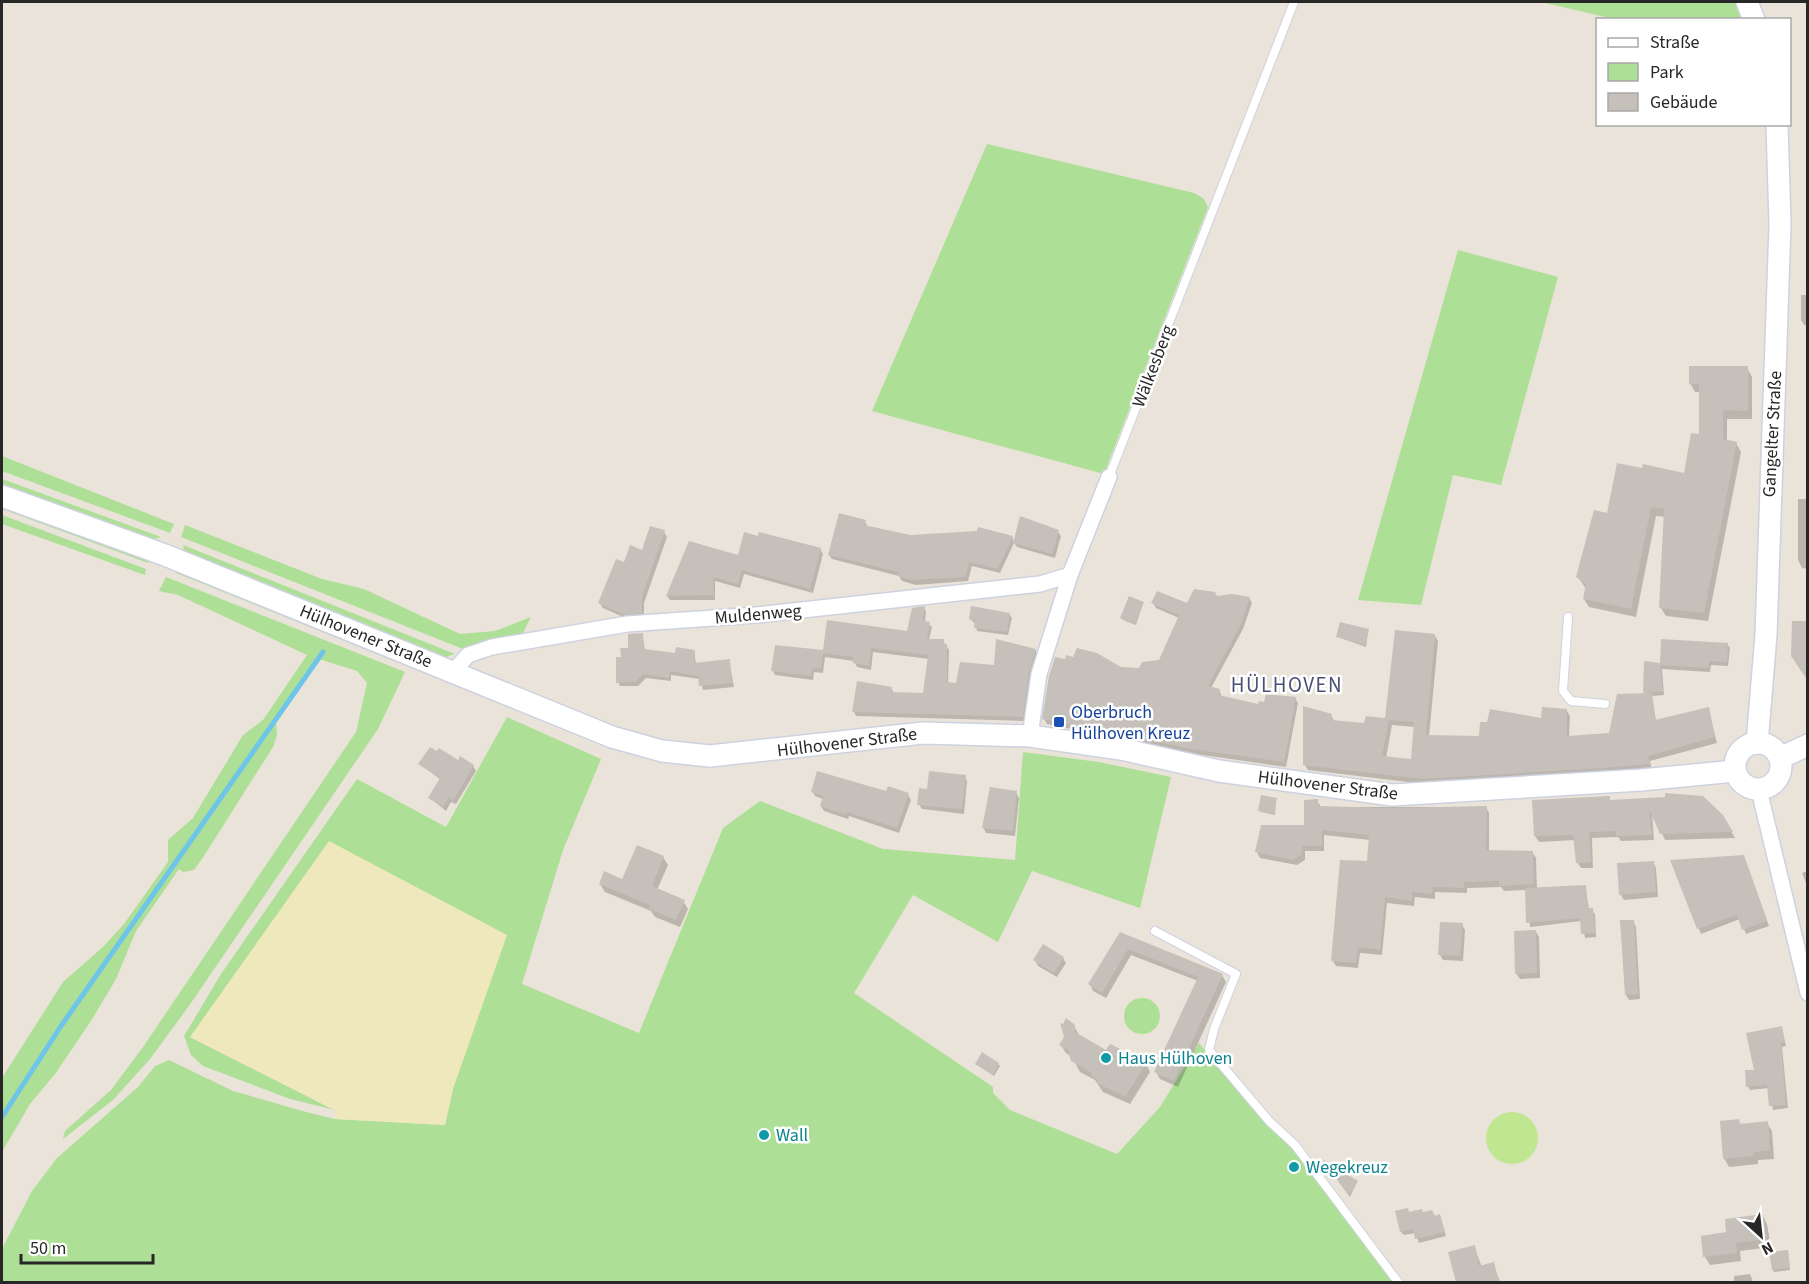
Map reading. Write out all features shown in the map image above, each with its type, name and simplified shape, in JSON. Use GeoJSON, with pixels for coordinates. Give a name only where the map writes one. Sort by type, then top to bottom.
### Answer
{"type":"FeatureCollection","features":[{"type":"Feature","properties":{"kind":"main road"},"geometry":{"type":"LineString","coordinates":[[1747,2],[1753,18]]}},
{"type":"Feature","properties":{"kind":"main road","name":"Gangelter Straße"},"geometry":{"type":"LineString","coordinates":[[1757,743],[1766,635],[1779,259],[1778,126]]}},
{"type":"Feature","properties":{"kind":"main road","name":"Hülhovener Straße"},"geometry":{"type":"LineString","coordinates":[[2,496],[165,555],[602,733],[662,751],[710,756],[762,753],[923,733],[1030,736],[1121,749],[1219,771],[1392,795],[1630,781],[1735,771]]}},
{"type":"Feature","properties":{"kind":"main road"},"geometry":{"type":"LineString","coordinates":[[1757,743],[1771,747],[1780,758],[1778,779],[1773,784],[1759,790],[1744,785],[1735,771],[1740,752],[1757,743]]}},
{"type":"Feature","properties":{"kind":"main road"},"geometry":{"type":"LineString","coordinates":[[1780,758],[1808,745]]}},
{"type":"Feature","properties":{"kind":"street","name":"Wälkesberg"},"geometry":{"type":"LineString","coordinates":[[1030,736],[1039,674],[1070,575],[1109,477]]}},
{"type":"Feature","properties":{"kind":"street","name":"Muldenweg"},"geometry":{"type":"LineString","coordinates":[[453,672],[468,655],[492,647],[627,624],[756,615],[1040,584],[1070,575]]}},
{"type":"Feature","properties":{"kind":"street"},"geometry":{"type":"LineString","coordinates":[[1759,790],[1808,993]]}},
{"type":"Feature","properties":{"kind":"lane","name":"Wälkesberg"},"geometry":{"type":"LineString","coordinates":[[1109,477],[1294,2]]}},
{"type":"Feature","properties":{"kind":"lane"},"geometry":{"type":"LineString","coordinates":[[1568,617],[1563,691],[1571,701],[1605,704]]}},
{"type":"Feature","properties":{"kind":"lane"},"geometry":{"type":"LineString","coordinates":[[1155,931],[1236,974],[1214,1029],[1209,1050],[1269,1120],[1295,1145],[1398,1282]]}},
{"type":"Feature","properties":{"kind":"green space"},"geometry":{"type":"Polygon","coordinates":[[[1541,2],[1739,2],[1745,18],[1610,18],[1541,2]]]}},
{"type":"Feature","properties":{"kind":"green space"},"geometry":{"type":"Polygon","coordinates":[[[987,144],[1194,193],[1203,198],[1208,207],[1104,474],[872,411],[987,144]]]}},
{"type":"Feature","properties":{"kind":"green space"},"geometry":{"type":"Polygon","coordinates":[[[1458,250],[1558,277],[1501,485],[1453,475],[1421,605],[1358,600],[1458,250]]]}},
{"type":"Feature","properties":{"kind":"green space"},"geometry":{"type":"Polygon","coordinates":[[[2,456],[174,524],[170,533],[2,471],[2,456]]]}},
{"type":"Feature","properties":{"kind":"green space"},"geometry":{"type":"Polygon","coordinates":[[[2,479],[161,537],[153,539],[2,484],[2,479]]]}},
{"type":"Feature","properties":{"kind":"green space"},"geometry":{"type":"Polygon","coordinates":[[[2,505],[148,559],[148,563],[2,509],[2,505]]]}},
{"type":"Feature","properties":{"kind":"green space"},"geometry":{"type":"Polygon","coordinates":[[[2,515],[146,569],[145,575],[2,524],[2,515]]]}},
{"type":"Feature","properties":{"kind":"green space"},"geometry":{"type":"Polygon","coordinates":[[[185,525],[322,579],[364,589],[460,634],[495,631],[531,617],[523,633],[463,649],[181,537],[185,525]]]}},
{"type":"Feature","properties":{"kind":"green space"},"geometry":{"type":"Polygon","coordinates":[[[183,545],[455,654],[446,657],[184,551],[183,545]]]}},
{"type":"Feature","properties":{"kind":"green space"},"geometry":{"type":"Polygon","coordinates":[[[181,570],[391,654],[402,664],[176,573],[181,570]]]}},
{"type":"Feature","properties":{"kind":"green space"},"geometry":{"type":"Polygon","coordinates":[[[166,577],[405,672],[378,729],[191,1003],[150,1059],[113,1100],[63,1139],[65,1131],[111,1090],[143,1047],[356,732],[367,683],[357,671],[319,659],[276,723],[277,735],[273,747],[204,856],[194,870],[183,872],[179,869],[136,931],[116,979],[91,1021],[55,1074],[30,1104],[2,1152],[2,1078],[63,982],[103,947],[124,924],[168,862],[168,840],[193,818],[243,735],[263,720],[307,655],[178,595],[159,591],[166,577]]]}},
{"type":"Feature","properties":{"kind":"green space"},"geometry":{"type":"Polygon","coordinates":[[[507,717],[601,759],[563,850],[522,984],[639,1033],[723,828],[760,801],[883,849],[1015,860],[1023,752],[1099,762],[1171,777],[1140,908],[1032,871],[998,942],[913,895],[854,993],[993,1087],[993,1093],[1010,1110],[1117,1154],[1160,1107],[1199,1043],[1268,1127],[1290,1145],[1393,1282],[2,1282],[2,1249],[32,1191],[57,1158],[138,1087],[155,1066],[169,1060],[233,1091],[335,1119],[445,1125],[453,1089],[190,1037],[335,1110],[290,1099],[203,1066],[191,1055],[184,1036],[221,974],[357,779],[446,827],[507,717]]]}},
{"type":"Feature","properties":{"kind":"green space"},"geometry":{"type":"Polygon","coordinates":[[[1142,998],[1155,1003],[1160,1016],[1155,1029],[1142,1034],[1129,1029],[1124,1016],[1129,1003],[1142,998]]]}},
{"type":"Feature","properties":{"kind":"green space"},"geometry":{"type":"Polygon","coordinates":[[[1512,1112],[1522,1114],[1530,1120],[1536,1128],[1538,1138],[1536,1148],[1530,1156],[1522,1162],[1512,1164],[1502,1162],[1494,1156],[1488,1148],[1486,1138],[1488,1128],[1494,1120],[1502,1114],[1512,1112]]]}},
{"type":"Feature","properties":{"kind":"sand"},"geometry":{"type":"Polygon","coordinates":[[[329,841],[507,935],[453,1089],[445,1125],[335,1119],[334,1110],[190,1037],[329,841]]]}},
{"type":"Feature","properties":{"kind":"building"},"geometry":{"type":"Polygon","coordinates":[[[1689,366],[1748,366],[1748,411],[1723,410],[1723,439],[1737,442],[1704,613],[1659,608],[1664,509],[1651,507],[1631,609],[1583,599],[1586,584],[1576,577],[1594,510],[1607,513],[1617,463],[1642,468],[1643,464],[1684,473],[1691,433],[1699,434],[1699,384],[1689,384],[1689,366]]]}},
{"type":"Feature","properties":{"kind":"building"},"geometry":{"type":"Polygon","coordinates":[[[839,513],[866,520],[864,525],[910,535],[977,531],[978,527],[1013,536],[998,569],[969,562],[966,577],[912,580],[898,576],[899,572],[828,555],[839,513]]]}},
{"type":"Feature","properties":{"kind":"building"},"geometry":{"type":"Polygon","coordinates":[[[1020,516],[1059,530],[1052,554],[1013,543],[1020,516]]]}},
{"type":"Feature","properties":{"kind":"building"},"geometry":{"type":"Polygon","coordinates":[[[650,526],[665,530],[642,597],[642,613],[625,615],[598,603],[616,559],[624,562],[630,545],[642,550],[650,526]]]}},
{"type":"Feature","properties":{"kind":"building"},"geometry":{"type":"Polygon","coordinates":[[[744,532],[758,536],[759,532],[821,548],[810,589],[742,570],[738,584],[713,577],[714,595],[666,596],[689,541],[738,555],[744,532]]]}},
{"type":"Feature","properties":{"kind":"building"},"geometry":{"type":"Polygon","coordinates":[[[1194,589],[1215,592],[1217,596],[1232,594],[1250,597],[1241,624],[1208,686],[1220,689],[1219,695],[1258,704],[1259,701],[1264,702],[1266,694],[1296,697],[1284,762],[1192,749],[1042,719],[1049,676],[1055,657],[1065,659],[1066,655],[1073,657],[1077,648],[1097,653],[1121,667],[1139,668],[1142,662],[1159,660],[1179,615],[1151,603],[1157,591],[1187,603],[1194,589]]]}},
{"type":"Feature","properties":{"kind":"building"},"geometry":{"type":"Polygon","coordinates":[[[1129,596],[1144,602],[1135,624],[1120,618],[1129,596]]]}},
{"type":"Feature","properties":{"kind":"building"},"geometry":{"type":"Polygon","coordinates":[[[925,606],[923,621],[930,622],[927,639],[944,639],[944,644],[947,644],[947,682],[956,683],[960,662],[994,665],[996,639],[1036,649],[1029,673],[1023,717],[852,712],[857,681],[892,687],[891,692],[923,693],[928,655],[871,648],[869,666],[853,663],[853,657],[823,653],[821,669],[813,668],[811,676],[771,671],[775,645],[823,650],[827,620],[907,631],[912,608],[925,606]]]}},
{"type":"Feature","properties":{"kind":"building"},"geometry":{"type":"Polygon","coordinates":[[[971,606],[1010,613],[1007,632],[974,628],[975,620],[969,619],[971,606]]]}},
{"type":"Feature","properties":{"kind":"building"},"geometry":{"type":"Polygon","coordinates":[[[1792,621],[1808,621],[1808,681],[1791,656],[1792,621]]]}},
{"type":"Feature","properties":{"kind":"building"},"geometry":{"type":"Polygon","coordinates":[[[1340,622],[1369,629],[1366,645],[1336,637],[1340,622]]]}},
{"type":"Feature","properties":{"kind":"building"},"geometry":{"type":"Polygon","coordinates":[[[1395,630],[1435,634],[1426,735],[1479,736],[1480,722],[1487,722],[1490,709],[1541,718],[1542,707],[1567,709],[1567,736],[1609,733],[1617,694],[1652,693],[1655,720],[1709,707],[1715,737],[1648,756],[1650,764],[1604,768],[1421,779],[1303,765],[1303,706],[1332,714],[1331,720],[1364,723],[1366,716],[1385,718],[1395,630]],[[1389,720],[1382,756],[1411,759],[1414,722],[1389,720]]]}},
{"type":"Feature","properties":{"kind":"building"},"geometry":{"type":"Polygon","coordinates":[[[643,633],[644,649],[675,653],[676,647],[695,650],[694,663],[730,659],[732,683],[699,686],[698,676],[670,671],[669,678],[643,674],[636,682],[616,683],[616,657],[621,657],[620,648],[628,648],[628,634],[643,633]]]}},
{"type":"Feature","properties":{"kind":"building"},"geometry":{"type":"Polygon","coordinates":[[[1661,639],[1728,643],[1727,662],[1709,661],[1709,668],[1660,665],[1663,691],[1643,693],[1644,661],[1660,663],[1661,639]]]}},
{"type":"Feature","properties":{"kind":"building"},"geometry":{"type":"Polygon","coordinates":[[[430,747],[437,751],[439,748],[458,760],[460,756],[474,765],[453,801],[449,798],[443,807],[428,798],[440,778],[418,764],[430,747]]]}},
{"type":"Feature","properties":{"kind":"building"},"geometry":{"type":"Polygon","coordinates":[[[817,771],[886,791],[888,786],[909,793],[897,828],[820,806],[823,796],[811,792],[817,771]]]}},
{"type":"Feature","properties":{"kind":"building"},"geometry":{"type":"Polygon","coordinates":[[[929,771],[966,775],[962,809],[917,805],[919,788],[927,789],[929,771]]]}},
{"type":"Feature","properties":{"kind":"building"},"geometry":{"type":"Polygon","coordinates":[[[990,787],[1017,791],[1013,831],[982,828],[990,787]]]}},
{"type":"Feature","properties":{"kind":"building"},"geometry":{"type":"Polygon","coordinates":[[[1665,793],[1703,796],[1723,815],[1733,832],[1660,834],[1649,809],[1652,835],[1616,836],[1616,831],[1589,832],[1591,862],[1576,863],[1573,835],[1534,836],[1532,800],[1610,796],[1610,800],[1665,797],[1665,793]]]}},
{"type":"Feature","properties":{"kind":"building"},"geometry":{"type":"Polygon","coordinates":[[[1261,795],[1277,798],[1274,814],[1258,811],[1261,795]]]}},
{"type":"Feature","properties":{"kind":"building"},"geometry":{"type":"Polygon","coordinates":[[[1318,799],[1318,806],[1393,808],[1487,806],[1486,850],[1533,851],[1534,884],[1499,886],[1499,881],[1464,882],[1464,888],[1433,887],[1432,894],[1412,892],[1412,901],[1385,897],[1380,950],[1358,947],[1356,963],[1331,961],[1340,860],[1367,861],[1369,835],[1322,830],[1322,846],[1302,846],[1302,854],[1293,860],[1255,852],[1261,825],[1304,825],[1304,800],[1318,799]]]}},
{"type":"Feature","properties":{"kind":"building"},"geometry":{"type":"Polygon","coordinates":[[[637,845],[664,856],[652,886],[685,900],[676,920],[649,909],[650,905],[599,884],[604,871],[622,879],[637,845]]]}},
{"type":"Feature","properties":{"kind":"building"},"geometry":{"type":"Polygon","coordinates":[[[1744,855],[1767,921],[1742,930],[1737,915],[1697,929],[1670,860],[1744,855]]]}},
{"type":"Feature","properties":{"kind":"building"},"geometry":{"type":"Polygon","coordinates":[[[1654,861],[1656,892],[1619,895],[1617,863],[1654,861]]]}},
{"type":"Feature","properties":{"kind":"building"},"geometry":{"type":"Polygon","coordinates":[[[1586,885],[1588,908],[1593,908],[1595,933],[1581,934],[1580,918],[1526,923],[1525,888],[1586,885]]]}},
{"type":"Feature","properties":{"kind":"building"},"geometry":{"type":"Polygon","coordinates":[[[1620,920],[1634,920],[1638,994],[1625,995],[1620,920]]]}},
{"type":"Feature","properties":{"kind":"building"},"geometry":{"type":"Polygon","coordinates":[[[1440,922],[1463,923],[1460,956],[1438,955],[1440,922]]]}},
{"type":"Feature","properties":{"kind":"building"},"geometry":{"type":"Polygon","coordinates":[[[1536,930],[1537,973],[1515,974],[1514,931],[1536,930]]]}},
{"type":"Feature","properties":{"kind":"building"},"geometry":{"type":"Polygon","coordinates":[[[1120,932],[1223,974],[1174,1081],[1154,1072],[1198,977],[1128,949],[1102,993],[1088,984],[1120,932]]]}},
{"type":"Feature","properties":{"kind":"building"},"geometry":{"type":"Polygon","coordinates":[[[1043,944],[1064,957],[1054,973],[1033,960],[1043,944]]]}},
{"type":"Feature","properties":{"kind":"building","name":"Haus Hülhoven"},"geometry":{"type":"Polygon","coordinates":[[[1066,1018],[1075,1025],[1075,1032],[1106,1050],[1110,1044],[1147,1062],[1125,1097],[1097,1083],[1098,1080],[1091,1076],[1092,1073],[1071,1061],[1068,1050],[1059,1045],[1064,1037],[1060,1023],[1063,1024],[1066,1018]]]}},
{"type":"Feature","properties":{"kind":"building"},"geometry":{"type":"Polygon","coordinates":[[[1782,1026],[1785,1042],[1781,1043],[1786,1105],[1769,1106],[1767,1085],[1746,1087],[1745,1070],[1754,1070],[1746,1033],[1782,1026]]]}},
{"type":"Feature","properties":{"kind":"building"},"geometry":{"type":"Polygon","coordinates":[[[982,1052],[999,1063],[993,1075],[975,1064],[982,1052]]]}},
{"type":"Feature","properties":{"kind":"building"},"geometry":{"type":"Polygon","coordinates":[[[1739,1119],[1740,1124],[1768,1121],[1770,1150],[1754,1152],[1754,1156],[1723,1159],[1720,1121],[1739,1119]]]}},
{"type":"Feature","properties":{"kind":"building"},"geometry":{"type":"Polygon","coordinates":[[[1322,1159],[1358,1181],[1349,1196],[1322,1159]]]}},
{"type":"Feature","properties":{"kind":"building"},"geometry":{"type":"Polygon","coordinates":[[[1408,1208],[1409,1212],[1422,1209],[1423,1212],[1432,1210],[1435,1216],[1440,1214],[1445,1232],[1415,1239],[1413,1229],[1400,1232],[1395,1211],[1408,1208]]]}},
{"type":"Feature","properties":{"kind":"building"},"geometry":{"type":"Polygon","coordinates":[[[1763,1214],[1767,1239],[1736,1243],[1737,1253],[1703,1257],[1701,1236],[1726,1232],[1725,1219],[1763,1214]]]}},
{"type":"Feature","properties":{"kind":"building"},"geometry":{"type":"Polygon","coordinates":[[[1475,1245],[1479,1266],[1494,1262],[1499,1282],[1456,1282],[1448,1252],[1475,1245]]]}},
{"type":"Feature","properties":{"kind":"building"},"geometry":{"type":"Polygon","coordinates":[[[1788,1250],[1790,1268],[1772,1270],[1769,1252],[1788,1250]]]}},
{"type":"Feature","properties":{"kind":"waterway"},"geometry":{"type":"LineString","coordinates":[[2,1117],[61,1026],[323,652]]}},
{"type":"Feature","properties":{"kind":"place","name":"Oberbruch Hülhoven Kreuz"},"geometry":{"type":"Point","coordinates":[1059,722]}},
{"type":"Feature","properties":{"kind":"place","name":"Haus Hülhoven"},"geometry":{"type":"Point","coordinates":[1106,1058]}},
{"type":"Feature","properties":{"kind":"place","name":"Wall"},"geometry":{"type":"Point","coordinates":[764,1135]}},
{"type":"Feature","properties":{"kind":"place","name":"Wegekreuz"},"geometry":{"type":"Point","coordinates":[1294,1167]}},
{"type":"Feature","properties":{"kind":"district","name":"HÜLHOVEN"},"geometry":{"type":"Point","coordinates":[1287,685]}}]}
